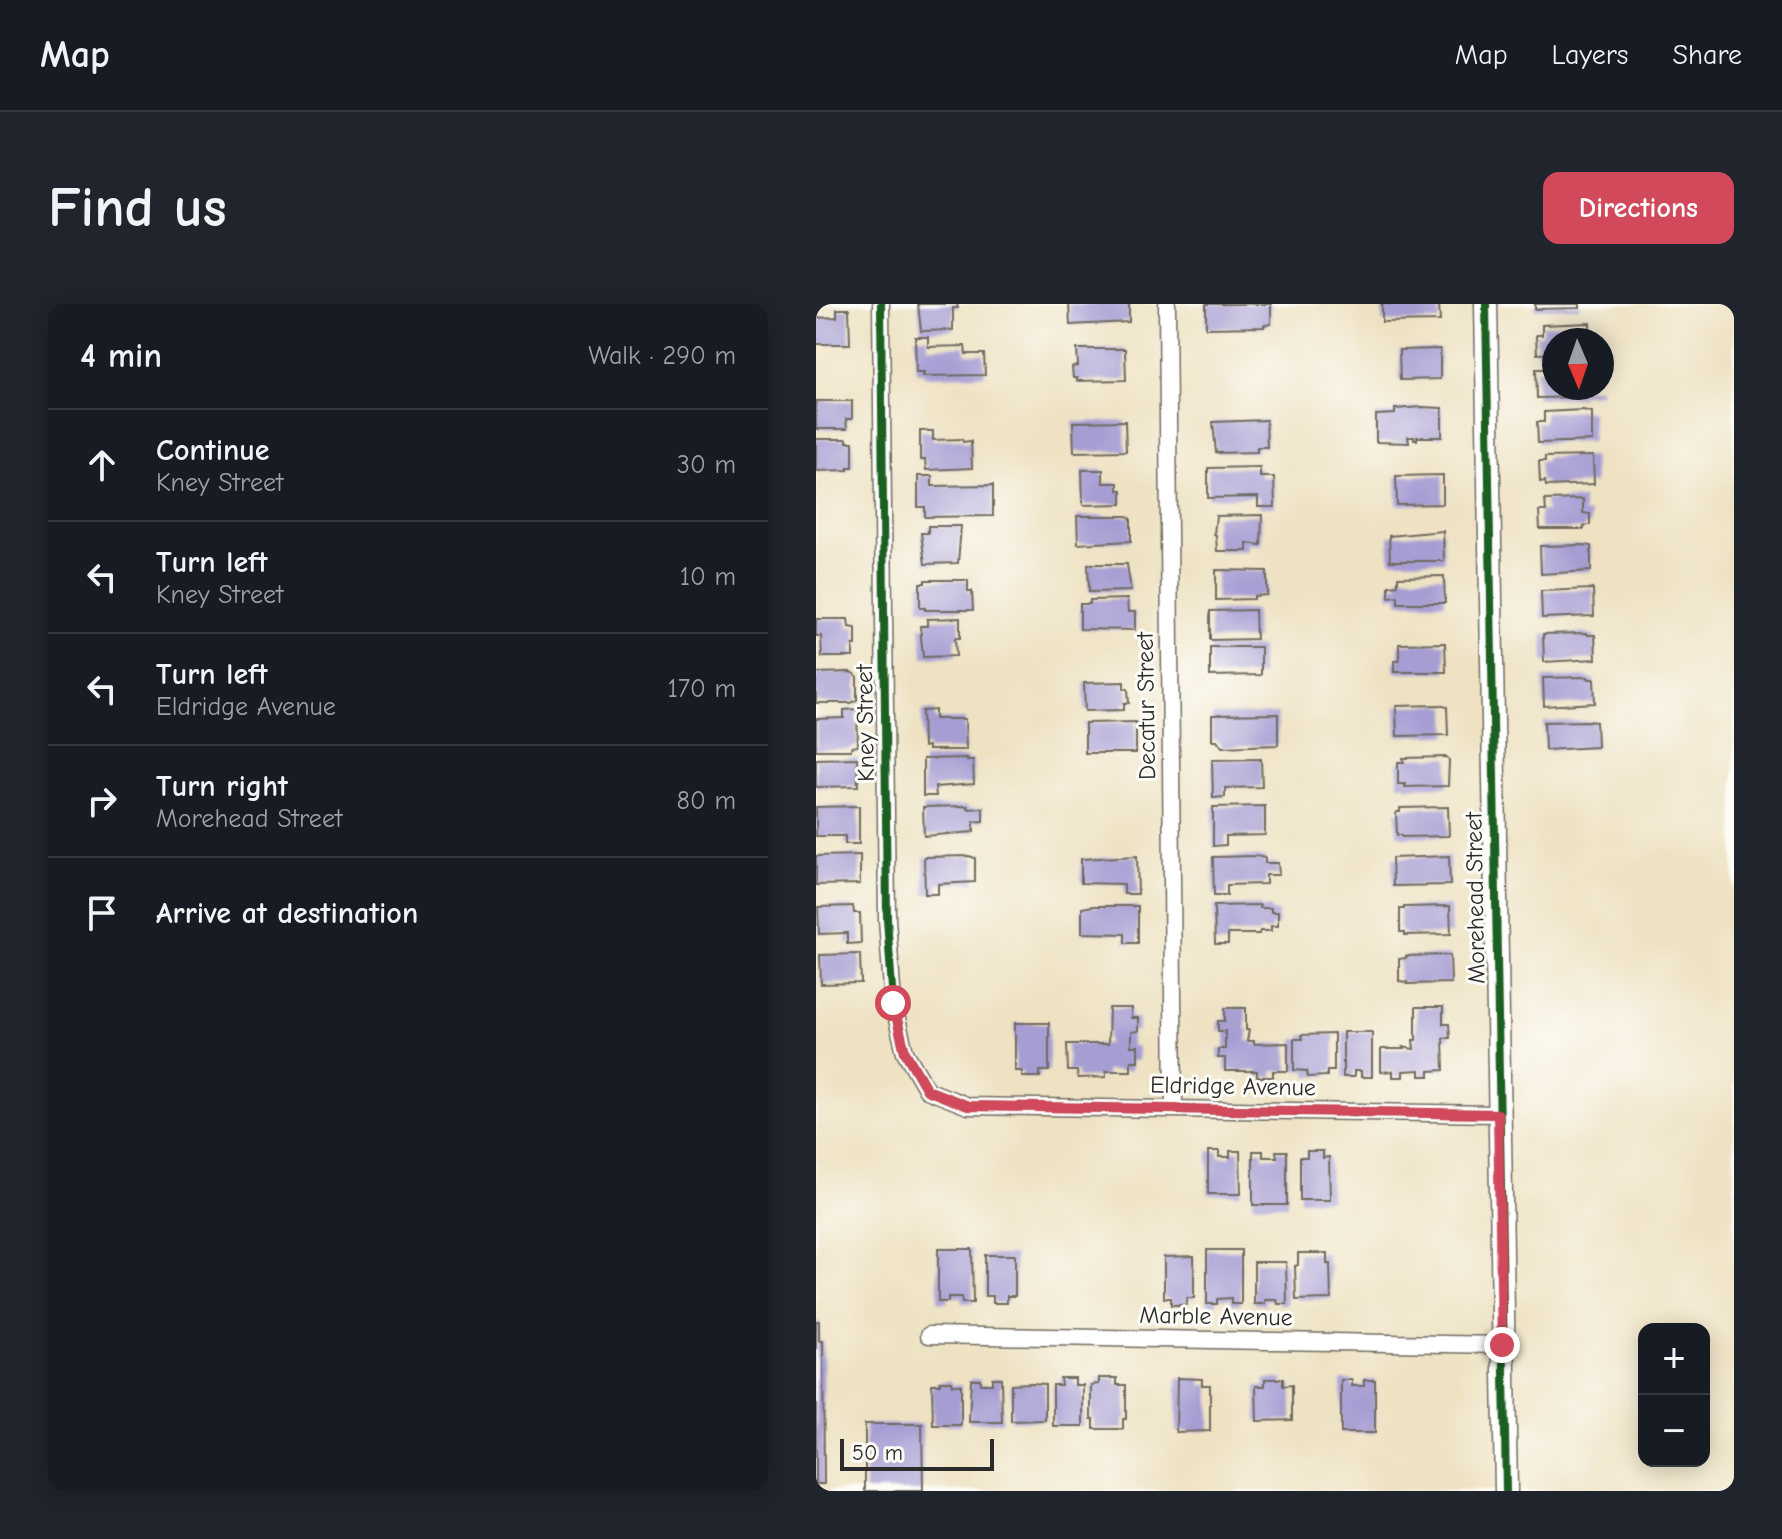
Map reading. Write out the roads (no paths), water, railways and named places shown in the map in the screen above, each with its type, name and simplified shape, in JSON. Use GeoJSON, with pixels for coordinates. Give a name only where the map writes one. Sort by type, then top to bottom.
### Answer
{"type":"FeatureCollection","features":[{"type":"Feature","properties":{"kind":"street","name":"Kney Street"},"geometry":{"type":"LineString","coordinates":[[881,304],[887,919],[893,1003],[905,1052],[927,1090],[968,1106]]}},
{"type":"Feature","properties":{"kind":"street","name":"Decatur Street"},"geometry":{"type":"LineString","coordinates":[[1167,304],[1174,1108]]}},
{"type":"Feature","properties":{"kind":"street","name":"Morehead Street"},"geometry":{"type":"LineString","coordinates":[[1486,304],[1506,1491]]}},
{"type":"Feature","properties":{"kind":"street","name":"Eldridge Avenue"},"geometry":{"type":"LineString","coordinates":[[968,1106],[1498,1114]]}},
{"type":"Feature","properties":{"kind":"street","name":"Marble Avenue"},"geometry":{"type":"LineString","coordinates":[[929,1335],[1502,1345]]}}]}
